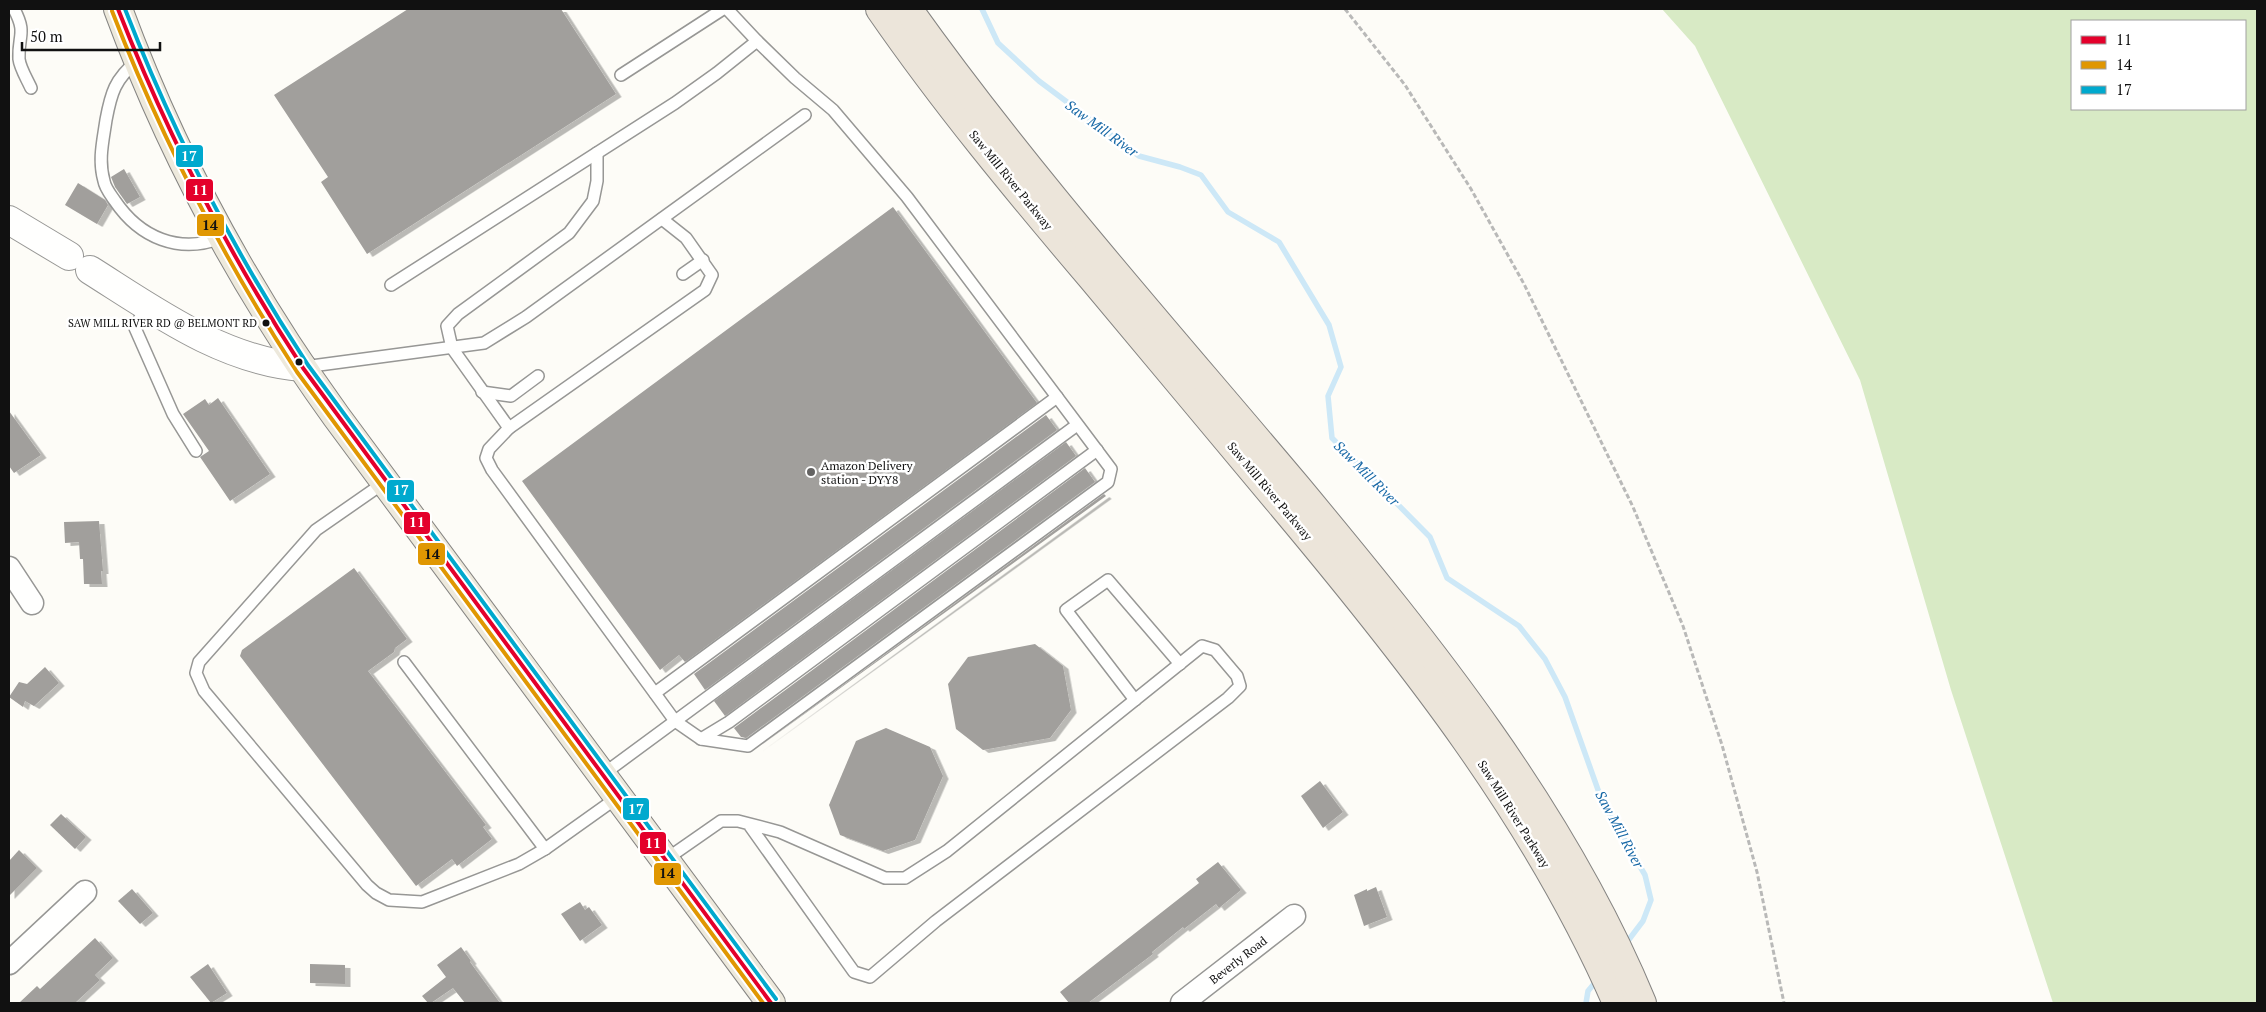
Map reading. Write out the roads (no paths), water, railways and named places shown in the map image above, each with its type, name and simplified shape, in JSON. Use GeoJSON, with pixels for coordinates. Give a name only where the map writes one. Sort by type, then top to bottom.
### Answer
{"type":"FeatureCollection","features":[{"type":"Feature","properties":{"kind":"highway","name":"Saw Mill River Parkway"},"geometry":{"type":"LineString","coordinates":[[880,9],[931,79],[1007,176],[1308,536],[1411,665],[1471,746],[1512,808],[1564,894],[1602,944],[1630,997]]}},
{"type":"Feature","properties":{"kind":"highway","name":"Saw Mill River Parkway"},"geometry":{"type":"LineString","coordinates":[[908,9],[1031,170],[1332,529],[1437,661],[1534,798],[1584,884],[1602,944]]}},
{"type":"Feature","properties":{"kind":"main road"},"geometry":{"type":"LineString","coordinates":[[118,9],[138,61],[180,158],[221,238],[268,316],[302,367],[385,482],[771,1003]]}},
{"type":"Feature","properties":{"kind":"street"},"geometry":{"type":"LineString","coordinates":[[9,220],[146,306],[217,345],[278,365],[302,367]]}},
{"type":"Feature","properties":{"kind":"street"},"geometry":{"type":"LineString","coordinates":[[9,568],[32,603]]}},
{"type":"Feature","properties":{"kind":"street"},"geometry":{"type":"LineString","coordinates":[[9,962],[85,892]]}},
{"type":"Feature","properties":{"kind":"street","name":"Beverly Road"},"geometry":{"type":"LineString","coordinates":[[1182,1003],[1294,916]]}},
{"type":"Feature","properties":{"kind":"lane"},"geometry":{"type":"LineString","coordinates":[[14,9],[21,23],[22,32],[19,61],[31,88]]}},
{"type":"Feature","properties":{"kind":"lane"},"geometry":{"type":"LineString","coordinates":[[621,75],[725,9],[795,78],[833,110],[907,197],[1111,469],[1108,482],[1100,489],[748,746],[701,739],[675,721],[492,470],[486,458],[489,449],[509,428],[706,290],[712,275],[703,260],[686,238],[662,218]]}},
{"type":"Feature","properties":{"kind":"lane"},"geometry":{"type":"LineString","coordinates":[[392,284],[703,83],[757,41]]}},
{"type":"Feature","properties":{"kind":"lane"},"geometry":{"type":"LineString","coordinates":[[138,61],[120,77],[114,86],[100,158],[104,183],[124,215],[144,230],[164,240],[193,246],[221,238]]}},
{"type":"Feature","properties":{"kind":"lane"},"geometry":{"type":"LineString","coordinates":[[302,367],[484,343],[526,317],[806,115]]}},
{"type":"Feature","properties":{"kind":"lane"},"geometry":{"type":"LineString","coordinates":[[509,428],[452,348],[447,326],[569,233],[593,201],[597,181],[597,153]]}},
{"type":"Feature","properties":{"kind":"lane"},"geometry":{"type":"LineString","coordinates":[[683,274],[703,260]]}},
{"type":"Feature","properties":{"kind":"lane"},"geometry":{"type":"LineString","coordinates":[[146,306],[135,328],[173,414],[196,450]]}},
{"type":"Feature","properties":{"kind":"lane"},"geometry":{"type":"LineString","coordinates":[[482,392],[511,396],[538,376]]}},
{"type":"Feature","properties":{"kind":"lane"},"geometry":{"type":"LineString","coordinates":[[655,693],[1057,397]]}},
{"type":"Feature","properties":{"kind":"lane"},"geometry":{"type":"LineString","coordinates":[[602,775],[1077,425]]}},
{"type":"Feature","properties":{"kind":"lane"},"geometry":{"type":"LineString","coordinates":[[701,739],[729,722],[1097,450]]}},
{"type":"Feature","properties":{"kind":"lane"},"geometry":{"type":"LineString","coordinates":[[385,482],[316,530],[199,662],[196,674],[204,691],[367,885],[376,894],[389,900],[422,902],[519,864],[545,849],[618,796]]}},
{"type":"Feature","properties":{"kind":"lane"},"geometry":{"type":"LineString","coordinates":[[1135,700],[1066,610],[1108,580],[1180,664]]}},
{"type":"Feature","properties":{"kind":"lane"},"geometry":{"type":"LineString","coordinates":[[666,860],[720,821],[738,821],[750,826],[780,832],[885,878],[905,878],[947,851],[1202,646],[1215,650],[1236,676],[1240,686],[1221,704],[936,921],[870,977],[854,972],[750,826]]}},
{"type":"Feature","properties":{"kind":"lane"},"geometry":{"type":"LineString","coordinates":[[404,662],[545,849]]}},
{"type":"Feature","properties":{"kind":"waterway","name":"Saw Mill River"},"geometry":{"type":"LineString","coordinates":[[982,9],[998,43],[1039,81],[1139,156],[1201,175],[1228,212],[1279,242],[1329,325],[1341,367],[1328,396],[1332,438],[1430,537],[1447,578],[1519,626],[1545,659],[1565,697],[1602,801],[1645,875],[1651,900],[1643,921],[1624,946]]}},
{"type":"Feature","properties":{"kind":"waterway","name":"Saw Mill River"},"geometry":{"type":"LineString","coordinates":[[1586,1003],[1588,991],[1598,979]]}},
{"type":"Feature","properties":{"kind":"place","name":"SAW MILL RIVER RD @ BELMONT RD"},"geometry":{"type":"Point","coordinates":[266,323]}},
{"type":"Feature","properties":{"kind":"place","name":"Amazon Delivery station - DYY8"},"geometry":{"type":"Point","coordinates":[811,472]}}]}
